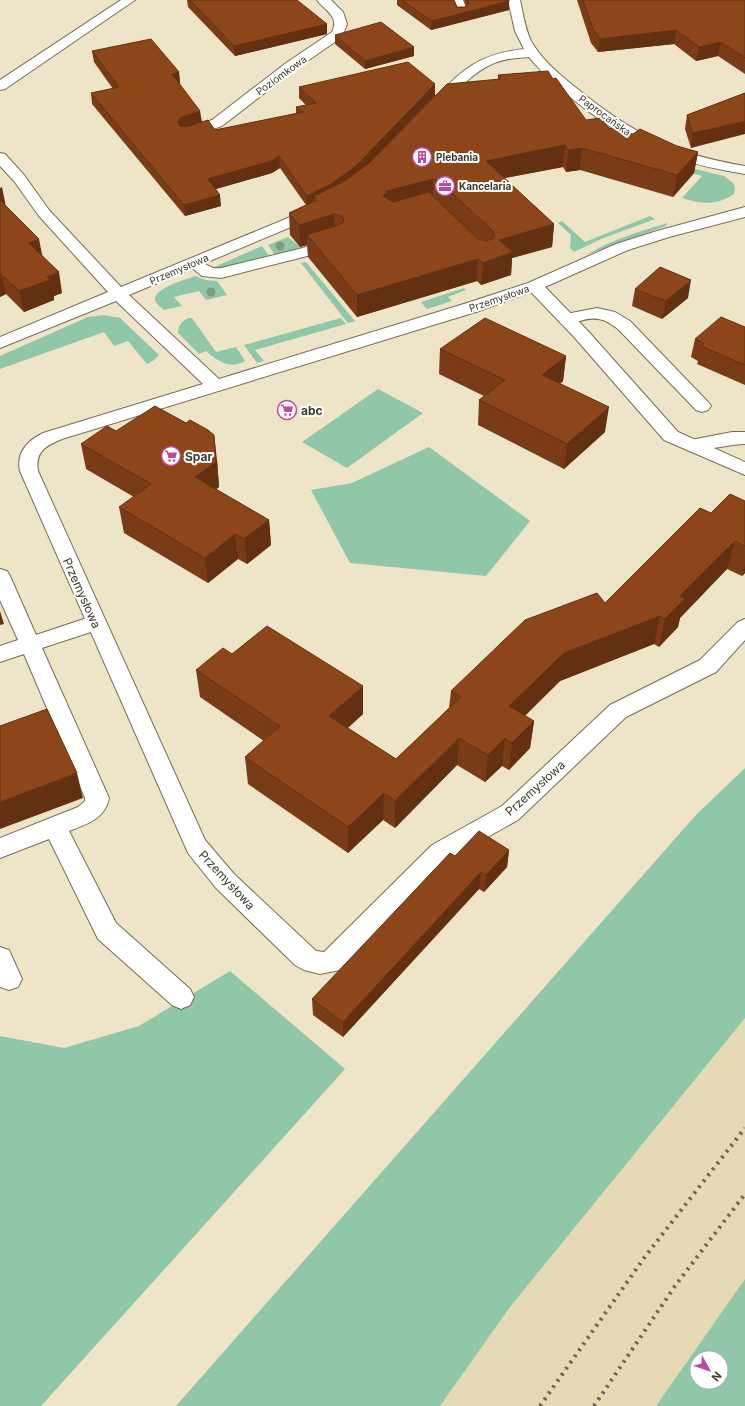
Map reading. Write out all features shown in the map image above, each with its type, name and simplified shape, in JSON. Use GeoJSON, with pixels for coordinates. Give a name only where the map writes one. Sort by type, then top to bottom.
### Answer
{"type":"FeatureCollection","features":[{"type":"Feature","properties":{"kind":"street"},"geometry":{"type":"LineString","coordinates":[[0,86],[129,0]]}},
{"type":"Feature","properties":{"kind":"street","name":"Poziomkowa"},"geometry":{"type":"LineString","coordinates":[[187,133],[217,123],[272,80],[337,34],[342,25],[341,20],[331,6],[323,0]]}},
{"type":"Feature","properties":{"kind":"street","name":"Paprocańska"},"geometry":{"type":"LineString","coordinates":[[514,0],[525,40],[533,52],[547,68],[585,102],[608,120],[637,137],[685,157],[745,170]]}},
{"type":"Feature","properties":{"kind":"street"},"geometry":{"type":"LineString","coordinates":[[426,116],[461,80],[481,65],[505,56],[533,52]]}},
{"type":"Feature","properties":{"kind":"street"},"geometry":{"type":"LineString","coordinates":[[0,157],[9,166],[44,213],[119,294],[215,385]]}},
{"type":"Feature","properties":{"kind":"street","name":"Przemysłowa"},"geometry":{"type":"LineString","coordinates":[[0,343],[302,218],[328,205]]}},
{"type":"Feature","properties":{"kind":"street"},"geometry":{"type":"LineString","coordinates":[[534,286],[629,245],[699,223],[745,212]]}},
{"type":"Feature","properties":{"kind":"street"},"geometry":{"type":"LineString","coordinates":[[194,263],[208,273],[220,273],[334,242]]}},
{"type":"Feature","properties":{"kind":"street","name":"Przemysłowa"},"geometry":{"type":"LineString","coordinates":[[745,469],[671,436],[567,319],[534,286],[473,307],[49,437],[34,447],[29,455],[27,463],[29,472],[196,846],[225,880],[304,957],[319,964],[331,962],[440,852],[510,813],[618,711],[708,666],[745,626]]}},
{"type":"Feature","properties":{"kind":"street"},"geometry":{"type":"LineString","coordinates":[[567,319],[598,312],[618,320],[702,406]]}},
{"type":"Feature","properties":{"kind":"street"},"geometry":{"type":"LineString","coordinates":[[692,445],[732,438],[745,438]]}},
{"type":"Feature","properties":{"kind":"street"},"geometry":{"type":"LineString","coordinates":[[0,576],[97,798],[97,803],[86,814],[0,848]]}},
{"type":"Feature","properties":{"kind":"street"},"geometry":{"type":"LineString","coordinates":[[0,654],[96,623]]}},
{"type":"Feature","properties":{"kind":"street"},"geometry":{"type":"LineString","coordinates":[[55,826],[107,931],[181,997]]}},
{"type":"Feature","properties":{"kind":"shaded area"},"geometry":{"type":"Polygon","coordinates":[[[745,1018],[745,1279],[695,1350],[689,1350],[689,1359],[656,1406],[440,1406],[510,1307],[745,1018]]]}},
{"type":"Feature","properties":{"kind":"green space"},"geometry":{"type":"Polygon","coordinates":[[[640,158],[724,176],[733,183],[735,188],[734,194],[721,201],[708,203],[696,202],[682,198],[702,176],[640,158]]]}},
{"type":"Feature","properties":{"kind":"green space"},"geometry":{"type":"Polygon","coordinates":[[[650,216],[655,219],[601,239],[574,252],[570,248],[571,235],[558,223],[562,221],[585,242],[650,216]]]}},
{"type":"Feature","properties":{"kind":"green space"},"geometry":{"type":"Polygon","coordinates":[[[668,223],[666,226],[586,255],[616,240],[668,223]]]}},
{"type":"Feature","properties":{"kind":"green space"},"geometry":{"type":"Polygon","coordinates":[[[288,237],[302,248],[275,255],[268,245],[288,237]]]}},
{"type":"Feature","properties":{"kind":"green space"},"geometry":{"type":"Polygon","coordinates":[[[262,246],[269,256],[219,270],[212,268],[262,246]]]}},
{"type":"Feature","properties":{"kind":"green space"},"geometry":{"type":"Polygon","coordinates":[[[306,262],[355,321],[348,323],[343,317],[301,263],[306,262]]]}},
{"type":"Feature","properties":{"kind":"green space"},"geometry":{"type":"Polygon","coordinates":[[[195,276],[206,280],[217,281],[227,295],[206,300],[199,291],[174,297],[182,306],[164,310],[156,303],[156,296],[159,292],[171,285],[195,276]]]}},
{"type":"Feature","properties":{"kind":"green space"},"geometry":{"type":"Polygon","coordinates":[[[464,288],[466,290],[448,297],[452,301],[427,309],[421,302],[464,288]]]}},
{"type":"Feature","properties":{"kind":"green space"},"geometry":{"type":"Polygon","coordinates":[[[104,315],[120,318],[159,355],[147,364],[128,341],[114,346],[104,332],[0,369],[0,356],[88,317],[104,315]]]}},
{"type":"Feature","properties":{"kind":"green space"},"geometry":{"type":"Polygon","coordinates":[[[188,318],[192,318],[216,352],[236,347],[245,361],[234,365],[220,361],[206,351],[199,354],[178,333],[180,324],[188,318]]]}},
{"type":"Feature","properties":{"kind":"green space"},"geometry":{"type":"Polygon","coordinates":[[[341,318],[346,324],[255,350],[264,361],[257,363],[244,345],[341,318]]]}},
{"type":"Feature","properties":{"kind":"green space"},"geometry":{"type":"Polygon","coordinates":[[[378,389],[423,413],[347,468],[302,442],[378,389]]]}},
{"type":"Feature","properties":{"kind":"green space"},"geometry":{"type":"Polygon","coordinates":[[[429,447],[530,521],[486,576],[350,563],[311,490],[352,483],[429,447]]]}},
{"type":"Feature","properties":{"kind":"green space"},"geometry":{"type":"Polygon","coordinates":[[[745,768],[745,1018],[510,1307],[440,1406],[176,1406],[695,816],[745,768]]]}},
{"type":"Feature","properties":{"kind":"green space"},"geometry":{"type":"Polygon","coordinates":[[[230,971],[345,1069],[41,1406],[0,1406],[0,1036],[64,1048],[139,1026],[230,971]]]}},
{"type":"Feature","properties":{"kind":"green space"},"geometry":{"type":"Polygon","coordinates":[[[745,1279],[745,1406],[656,1406],[689,1359],[689,1390],[729,1390],[729,1350],[695,1350],[745,1279]]]}},
{"type":"Feature","properties":{"kind":"building"},"geometry":{"type":"Polygon","coordinates":[[[190,0],[297,0],[327,24],[234,46],[190,0]]]}},
{"type":"Feature","properties":{"kind":"building"},"geometry":{"type":"Polygon","coordinates":[[[402,0],[454,0],[457,7],[465,7],[469,3],[468,0],[509,1],[432,21],[402,0]]]}},
{"type":"Feature","properties":{"kind":"building"},"geometry":{"type":"Polygon","coordinates":[[[583,0],[745,0],[745,58],[721,42],[699,47],[676,30],[600,39],[593,29],[583,0]]]}},
{"type":"Feature","properties":{"kind":"building"},"geometry":{"type":"Polygon","coordinates":[[[381,22],[414,47],[365,61],[335,35],[381,22]]]}},
{"type":"Feature","properties":{"kind":"building"},"geometry":{"type":"Polygon","coordinates":[[[151,39],[179,72],[172,74],[200,111],[180,118],[178,122],[180,126],[186,127],[208,120],[215,130],[303,112],[296,107],[316,103],[299,87],[408,62],[435,84],[356,166],[331,184],[307,196],[279,156],[271,161],[208,179],[220,195],[184,205],[91,93],[119,87],[92,51],[151,39]]]}},
{"type":"Feature","properties":{"kind":"building"},"geometry":{"type":"Polygon","coordinates":[[[548,71],[553,79],[556,78],[586,120],[601,118],[609,128],[633,134],[640,129],[677,146],[698,152],[677,175],[582,148],[568,150],[565,145],[486,161],[554,224],[499,240],[513,252],[483,263],[478,259],[357,295],[307,235],[341,224],[344,221],[342,216],[334,214],[299,225],[289,213],[317,200],[314,196],[343,182],[368,164],[447,84],[500,79],[498,75],[548,71]],[[433,179],[387,191],[383,196],[393,202],[429,192],[478,239],[486,241],[492,239],[495,236],[493,231],[439,181],[433,179]]]}},
{"type":"Feature","properties":{"kind":"building"},"geometry":{"type":"Polygon","coordinates":[[[745,93],[745,121],[693,133],[687,115],[745,93]]]}},
{"type":"Feature","properties":{"kind":"building"},"geometry":{"type":"Polygon","coordinates":[[[0,200],[39,239],[29,243],[59,272],[47,277],[50,280],[19,291],[0,274],[0,200]]]}},
{"type":"Feature","properties":{"kind":"building"},"geometry":{"type":"Polygon","coordinates":[[[660,267],[691,280],[666,301],[635,289],[660,267]]]}},
{"type":"Feature","properties":{"kind":"building"},"geometry":{"type":"Polygon","coordinates":[[[721,317],[745,327],[745,365],[701,346],[704,343],[695,339],[721,317]]]}},
{"type":"Feature","properties":{"kind":"building"},"geometry":{"type":"Polygon","coordinates":[[[485,318],[566,356],[542,375],[609,407],[567,444],[479,400],[505,380],[440,349],[485,318]]]}},
{"type":"Feature","properties":{"kind":"building"},"geometry":{"type":"Polygon","coordinates":[[[155,406],[186,423],[190,420],[214,435],[216,462],[195,477],[269,520],[244,539],[235,534],[205,558],[119,507],[151,484],[81,444],[107,426],[116,431],[155,406]]]}},
{"type":"Feature","properties":{"kind":"building"},"geometry":{"type":"Polygon","coordinates":[[[730,494],[745,501],[745,546],[735,541],[680,596],[685,599],[665,619],[660,616],[564,653],[509,706],[534,721],[512,743],[505,738],[488,755],[459,738],[395,801],[384,793],[348,827],[245,757],[280,726],[196,670],[223,648],[232,654],[267,626],[363,686],[329,716],[396,759],[461,697],[451,691],[525,620],[597,593],[605,603],[700,508],[711,513],[730,494]]]}},
{"type":"Feature","properties":{"kind":"building"},"geometry":{"type":"Polygon","coordinates":[[[47,709],[77,773],[0,802],[0,726],[47,709]]]}},
{"type":"Feature","properties":{"kind":"building"},"geometry":{"type":"Polygon","coordinates":[[[479,831],[509,850],[486,875],[481,872],[343,1022],[312,999],[450,853],[455,856],[479,831]]]}},
{"type":"Feature","properties":{"kind":"railway"},"geometry":{"type":"LineString","coordinates":[[540,1406],[644,1258],[745,1128]]}},
{"type":"Feature","properties":{"kind":"railway"},"geometry":{"type":"LineString","coordinates":[[594,1406],[675,1286],[745,1194]]}},
{"type":"Feature","properties":{"kind":"place","name":"Plebania"},"geometry":{"type":"Point","coordinates":[422,157]}},
{"type":"Feature","properties":{"kind":"place","name":"Kancelaria"},"geometry":{"type":"Point","coordinates":[445,186]}},
{"type":"Feature","properties":{"kind":"place","name":"abc"},"geometry":{"type":"Point","coordinates":[287,410]}},
{"type":"Feature","properties":{"kind":"place","name":"Spar"},"geometry":{"type":"Point","coordinates":[171,456]}}]}
